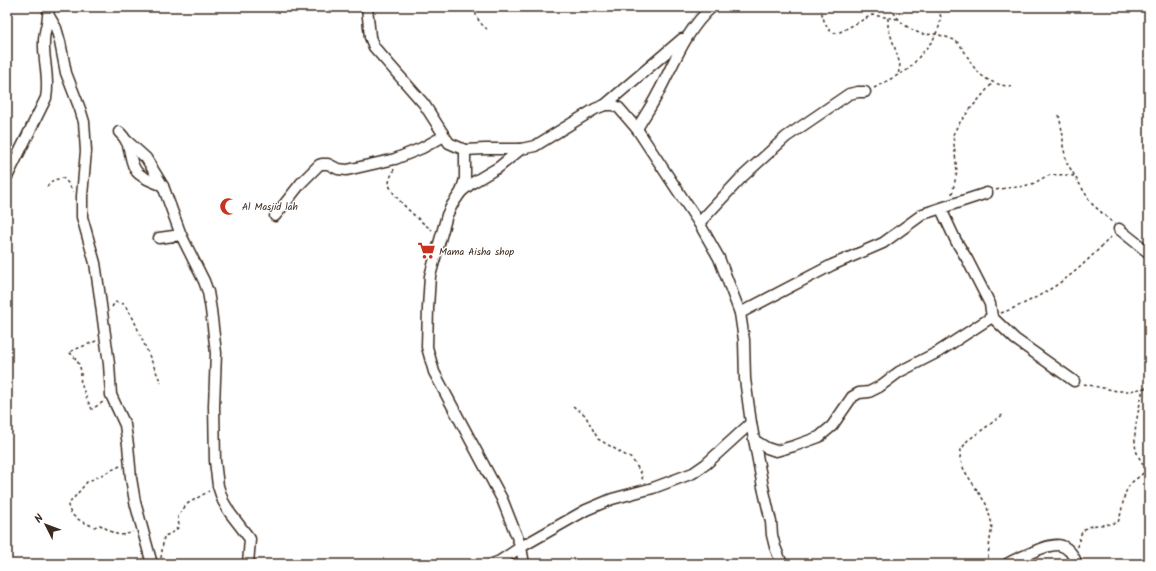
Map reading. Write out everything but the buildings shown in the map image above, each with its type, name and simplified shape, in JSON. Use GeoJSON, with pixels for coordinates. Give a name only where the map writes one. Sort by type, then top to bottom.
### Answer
{"type":"FeatureCollection","features":[{"type":"Feature","properties":{"kind":"street"},"geometry":{"type":"LineString","coordinates":[[367,7],[370,37],[374,48],[424,104],[449,143],[465,150],[521,149],[535,146],[595,109],[605,105],[688,34]]}},
{"type":"Feature","properties":{"kind":"street"},"geometry":{"type":"LineString","coordinates":[[637,129],[657,96],[688,34],[700,17],[712,7]]}},
{"type":"Feature","properties":{"kind":"street"},"geometry":{"type":"LineString","coordinates":[[8,175],[46,98],[48,86],[44,40],[48,11]]}},
{"type":"Feature","properties":{"kind":"street"},"geometry":{"type":"LineString","coordinates":[[48,11],[56,28],[66,73],[84,122],[86,151],[81,208],[82,217],[95,263],[109,364],[111,395],[125,425],[135,502],[143,529],[156,563]]}},
{"type":"Feature","properties":{"kind":"street"},"geometry":{"type":"LineString","coordinates":[[699,223],[741,178],[786,137],[849,94],[865,92]]}},
{"type":"Feature","properties":{"kind":"street"},"geometry":{"type":"LineString","coordinates":[[605,105],[614,105],[619,108],[637,129],[699,223],[719,258],[740,312],[744,340],[745,379],[750,423],[774,541],[782,564]]}},
{"type":"Feature","properties":{"kind":"street"},"geometry":{"type":"LineString","coordinates":[[119,132],[146,158],[163,186],[181,235],[208,292],[216,353],[214,406],[215,461],[218,486],[223,501],[230,513],[250,539],[248,564]]}},
{"type":"Feature","properties":{"kind":"street"},"geometry":{"type":"LineString","coordinates":[[275,216],[301,183],[319,165],[328,164],[338,169],[348,170],[394,159],[422,148],[444,136]]}},
{"type":"Feature","properties":{"kind":"street"},"geometry":{"type":"LineString","coordinates":[[127,141],[136,171],[142,176],[163,186]]}},
{"type":"Feature","properties":{"kind":"street"},"geometry":{"type":"LineString","coordinates":[[521,149],[499,166],[472,183],[461,192],[452,205],[441,236],[430,276],[427,347],[434,372],[502,499],[521,547],[524,564]]}},
{"type":"Feature","properties":{"kind":"street"},"geometry":{"type":"LineString","coordinates":[[461,192],[465,179],[465,150]]}},
{"type":"Feature","properties":{"kind":"street"},"geometry":{"type":"LineString","coordinates":[[740,312],[832,264],[884,242],[923,214],[987,193]]}},
{"type":"Feature","properties":{"kind":"street"},"geometry":{"type":"LineString","coordinates":[[946,207],[956,242],[967,259],[990,304],[992,316],[1015,339],[1074,381]]}},
{"type":"Feature","properties":{"kind":"street"},"geometry":{"type":"LineString","coordinates":[[1119,228],[1149,253]]}},
{"type":"Feature","properties":{"kind":"street"},"geometry":{"type":"LineString","coordinates":[[159,238],[181,235]]}},
{"type":"Feature","properties":{"kind":"street"},"geometry":{"type":"LineString","coordinates":[[754,440],[767,448],[776,451],[819,437],[832,426],[852,397],[859,393],[869,392],[879,387],[899,372],[938,352],[992,316]]}},
{"type":"Feature","properties":{"kind":"street"},"geometry":{"type":"LineString","coordinates":[[492,564],[500,561],[521,547],[586,510],[612,499],[647,490],[693,473],[706,464],[750,423]]}},
{"type":"Feature","properties":{"kind":"street"},"geometry":{"type":"LineString","coordinates":[[1007,564],[1053,544],[1061,545],[1066,548],[1076,563]]}},
{"type":"Feature","properties":{"kind":"path"},"geometry":{"type":"LineString","coordinates":[[474,7],[480,24],[487,29]]}},
{"type":"Feature","properties":{"kind":"path"},"geometry":{"type":"LineString","coordinates":[[820,7],[825,23],[829,30],[833,33],[840,32],[872,15],[898,19],[915,31],[923,34],[936,34],[956,41],[962,47],[978,74],[1003,86],[1013,87]]}},
{"type":"Feature","properties":{"kind":"path"},"geometry":{"type":"LineString","coordinates":[[891,7],[898,19]]}},
{"type":"Feature","properties":{"kind":"path"},"geometry":{"type":"LineString","coordinates":[[865,92],[882,85],[909,69],[933,40],[936,34],[941,17],[937,7]]}},
{"type":"Feature","properties":{"kind":"path"},"geometry":{"type":"LineString","coordinates":[[888,17],[888,27],[900,64],[898,76]]}},
{"type":"Feature","properties":{"kind":"path"},"geometry":{"type":"LineString","coordinates":[[946,207],[957,172],[955,131],[993,82]]}},
{"type":"Feature","properties":{"kind":"path"},"geometry":{"type":"LineString","coordinates":[[992,316],[1013,308],[1057,285],[1079,268],[1119,228],[1091,203],[1074,176],[1065,156],[1059,115]]}},
{"type":"Feature","properties":{"kind":"path"},"geometry":{"type":"LineString","coordinates":[[394,159],[394,165],[389,180],[390,186],[419,221],[441,236]]}},
{"type":"Feature","properties":{"kind":"path"},"geometry":{"type":"LineString","coordinates":[[987,193],[1006,187],[1017,188],[1028,186],[1056,174],[1074,176]]}},
{"type":"Feature","properties":{"kind":"path"},"geometry":{"type":"LineString","coordinates":[[47,187],[54,180],[63,178],[68,183],[81,208]]}},
{"type":"Feature","properties":{"kind":"path"},"geometry":{"type":"LineString","coordinates":[[102,313],[109,310],[115,302],[124,304],[132,318],[161,383]]}},
{"type":"Feature","properties":{"kind":"path"},"geometry":{"type":"LineString","coordinates":[[105,335],[100,339],[69,352],[74,356],[80,366],[80,382],[88,403],[92,409],[111,395]]}},
{"type":"Feature","properties":{"kind":"path"},"geometry":{"type":"LineString","coordinates":[[1074,381],[1117,391],[1130,391],[1149,387]]}},
{"type":"Feature","properties":{"kind":"path"},"geometry":{"type":"LineString","coordinates":[[1076,563],[1080,535],[1083,530],[1089,526],[1118,522],[1129,486],[1136,478],[1143,474],[1145,470],[1136,450],[1135,440],[1137,415],[1143,388]]}},
{"type":"Feature","properties":{"kind":"path"},"geometry":{"type":"LineString","coordinates":[[573,406],[585,415],[598,439],[632,459],[641,473],[647,490]]}},
{"type":"Feature","properties":{"kind":"path"},"geometry":{"type":"LineString","coordinates":[[987,564],[992,524],[986,504],[964,470],[960,458],[961,450],[967,441],[1004,414]]}},
{"type":"Feature","properties":{"kind":"path"},"geometry":{"type":"LineString","coordinates":[[130,460],[117,468],[87,482],[68,505],[69,511],[75,518],[94,527],[100,525],[112,533],[119,535],[125,535],[143,529]]}},
{"type":"Feature","properties":{"kind":"path"},"geometry":{"type":"LineString","coordinates":[[156,563],[164,536],[170,534],[178,527],[178,516],[187,504],[218,486]]}},
{"type":"Feature","properties":{"kind":"place","name":"Al Masjid lah"},"geometry":{"type":"Point","coordinates":[229,206]}},
{"type":"Feature","properties":{"kind":"place","name":"Mama Aisha shop"},"geometry":{"type":"Point","coordinates":[426,251]}}]}
